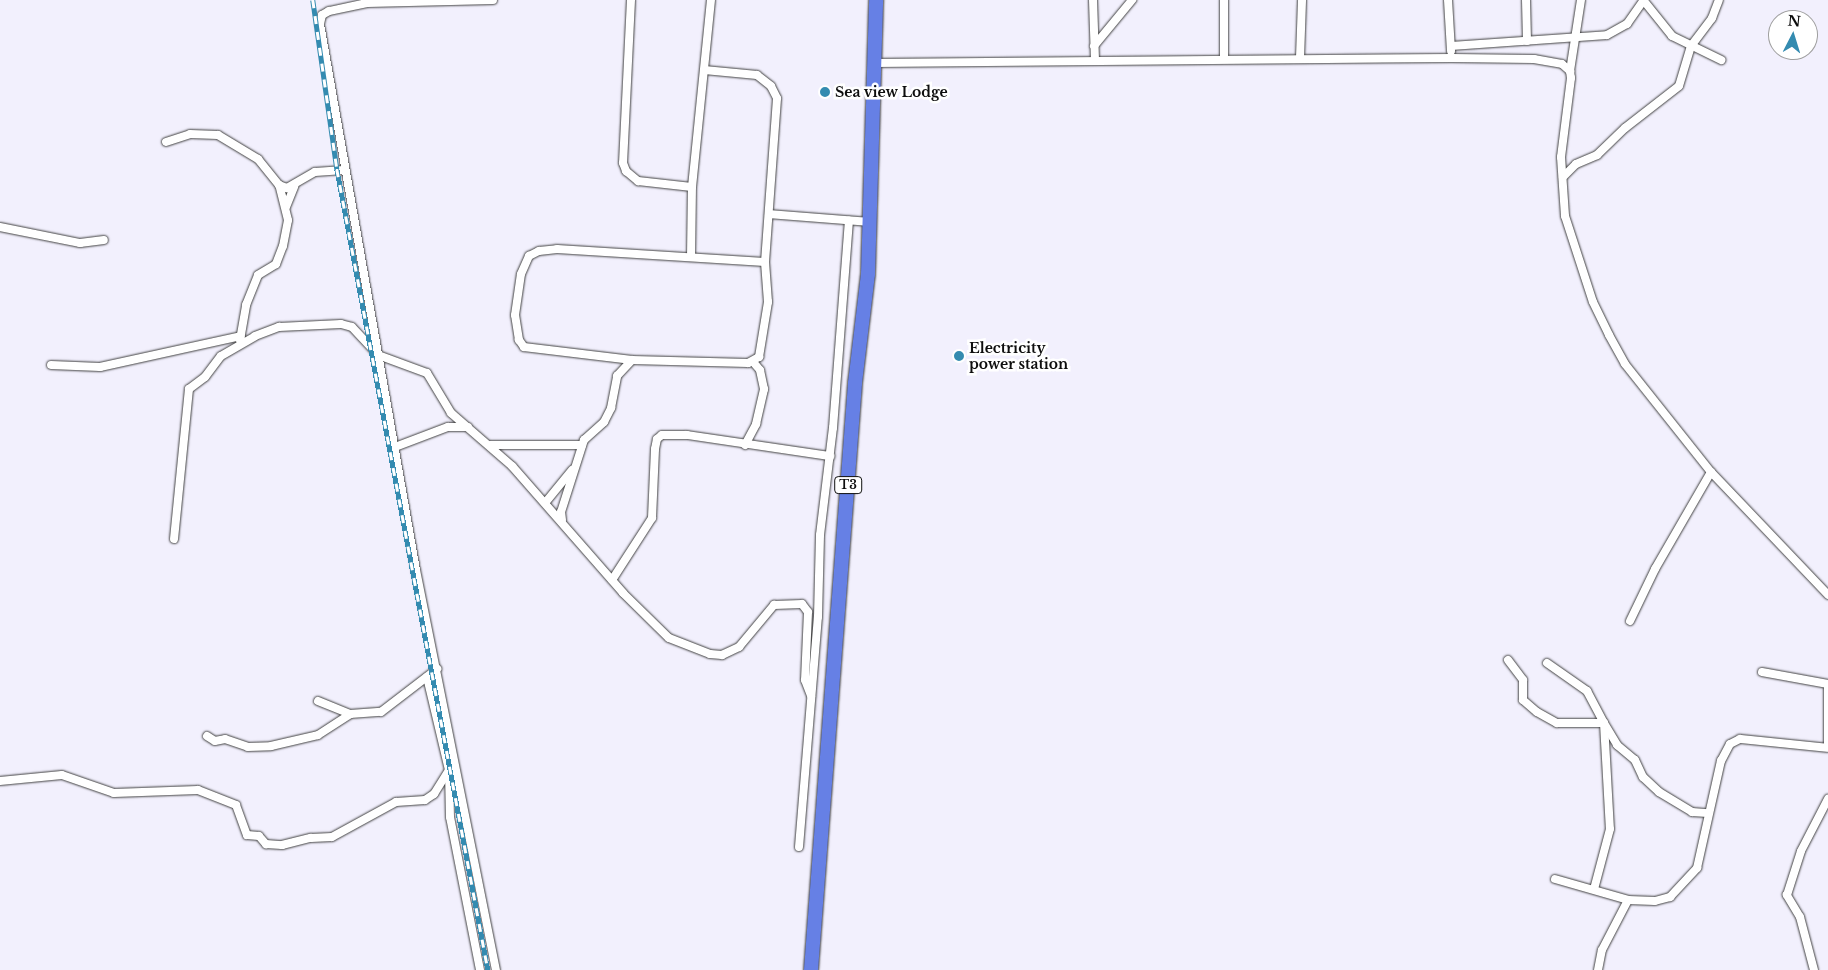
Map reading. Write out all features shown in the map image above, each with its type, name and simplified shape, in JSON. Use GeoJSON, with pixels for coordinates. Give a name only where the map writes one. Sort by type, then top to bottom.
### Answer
{"type":"FeatureCollection","features":[{"type":"Feature","properties":{"kind":"highway","name":"T3"},"geometry":{"type":"LineString","coordinates":[[811,970],[870,222],[876,0]]}},
{"type":"Feature","properties":{"kind":"street"},"geometry":{"type":"LineString","coordinates":[[493,0],[398,0],[340,8],[322,15],[321,34],[395,447],[496,970]]}},
{"type":"Feature","properties":{"kind":"street"},"geometry":{"type":"LineString","coordinates":[[631,0],[623,163],[626,171],[638,181],[692,187]]}},
{"type":"Feature","properties":{"kind":"street"},"geometry":{"type":"LineString","coordinates":[[691,257],[692,187],[711,0]]}},
{"type":"Feature","properties":{"kind":"street"},"geometry":{"type":"LineString","coordinates":[[1093,0],[1095,61]]}},
{"type":"Feature","properties":{"kind":"street"},"geometry":{"type":"LineString","coordinates":[[1094,46],[1132,0]]}},
{"type":"Feature","properties":{"kind":"street"},"geometry":{"type":"LineString","coordinates":[[1224,0],[1224,59]]}},
{"type":"Feature","properties":{"kind":"street"},"geometry":{"type":"LineString","coordinates":[[1300,58],[1302,0]]}},
{"type":"Feature","properties":{"kind":"street"},"geometry":{"type":"LineString","coordinates":[[1448,0],[1452,58]]}},
{"type":"Feature","properties":{"kind":"street"},"geometry":{"type":"LineString","coordinates":[[1526,0],[1527,42]]}},
{"type":"Feature","properties":{"kind":"street"},"geometry":{"type":"LineString","coordinates":[[1581,0],[1577,38],[1570,71],[1561,158],[1565,216],[1573,247],[1609,335],[1625,364],[1711,472],[1828,595]]}},
{"type":"Feature","properties":{"kind":"street"},"geometry":{"type":"LineString","coordinates":[[1563,177],[1576,164],[1598,156],[1624,128],[1670,95],[1684,76],[1691,46],[1712,18],[1719,0]]}},
{"type":"Feature","properties":{"kind":"street"},"geometry":{"type":"LineString","coordinates":[[1450,46],[1577,38],[1620,30],[1635,17],[1644,1],[1663,28],[1691,46],[1721,60]]}},
{"type":"Feature","properties":{"kind":"street"},"geometry":{"type":"LineString","coordinates":[[875,63],[1452,58],[1550,60],[1570,71]]}},
{"type":"Feature","properties":{"kind":"street"},"geometry":{"type":"LineString","coordinates":[[704,70],[757,75],[775,93],[779,108],[765,262],[768,302],[761,350],[753,362]]}},
{"type":"Feature","properties":{"kind":"street"},"geometry":{"type":"LineString","coordinates":[[166,142],[190,134],[218,135],[258,159],[279,185],[288,220],[281,254],[276,264],[258,275],[246,305],[240,340],[221,356],[205,377],[188,392],[174,539]]}},
{"type":"Feature","properties":{"kind":"street"},"geometry":{"type":"LineString","coordinates":[[286,207],[294,187],[315,172],[344,170]]}},
{"type":"Feature","properties":{"kind":"street"},"geometry":{"type":"LineString","coordinates":[[279,185],[294,187]]}},
{"type":"Feature","properties":{"kind":"street"},"geometry":{"type":"LineString","coordinates":[[770,214],[870,222]]}},
{"type":"Feature","properties":{"kind":"street"},"geometry":{"type":"LineString","coordinates":[[799,847],[811,696],[820,535],[830,456],[849,220]]}},
{"type":"Feature","properties":{"kind":"street"},"geometry":{"type":"LineString","coordinates":[[0,227],[80,243],[104,240]]}},
{"type":"Feature","properties":{"kind":"street"},"geometry":{"type":"LineString","coordinates":[[746,445],[756,424],[764,389],[760,370],[753,362],[632,360],[524,347],[519,340],[515,315],[526,261],[533,253],[548,250],[765,262]]}},
{"type":"Feature","properties":{"kind":"street"},"geometry":{"type":"LineString","coordinates":[[51,365],[90,369],[240,340],[279,327],[341,324],[352,327],[378,355],[427,373],[451,412],[490,445],[562,520],[612,580],[669,638],[718,655],[739,647],[774,605],[802,604],[808,612],[806,680],[811,696]]}},
{"type":"Feature","properties":{"kind":"street"},"geometry":{"type":"LineString","coordinates":[[562,520],[573,468],[582,445],[604,422],[610,408],[618,376],[632,360]]}},
{"type":"Feature","properties":{"kind":"street"},"geometry":{"type":"LineString","coordinates":[[395,447],[448,427],[468,427]]}},
{"type":"Feature","properties":{"kind":"street"},"geometry":{"type":"LineString","coordinates":[[612,580],[652,518],[655,458],[659,437],[687,435],[830,456]]}},
{"type":"Feature","properties":{"kind":"street"},"geometry":{"type":"LineString","coordinates":[[490,445],[582,445]]}},
{"type":"Feature","properties":{"kind":"street"},"geometry":{"type":"LineString","coordinates":[[545,503],[573,468]]}},
{"type":"Feature","properties":{"kind":"street"},"geometry":{"type":"LineString","coordinates":[[1630,621],[1655,569],[1711,472]]}},
{"type":"Feature","properties":{"kind":"street"},"geometry":{"type":"LineString","coordinates":[[1508,660],[1523,680],[1523,700],[1550,721],[1604,723]]}},
{"type":"Feature","properties":{"kind":"street"},"geometry":{"type":"LineString","coordinates":[[1547,663],[1587,691],[1617,745],[1635,760],[1644,777],[1658,792],[1692,812],[1708,813]]}},
{"type":"Feature","properties":{"kind":"street"},"geometry":{"type":"LineString","coordinates":[[318,701],[350,714],[381,712],[437,669]]}},
{"type":"Feature","properties":{"kind":"street"},"geometry":{"type":"LineString","coordinates":[[1555,879],[1594,888],[1628,900],[1664,900],[1691,877],[1700,858],[1708,813],[1721,761],[1736,740],[1828,746],[1828,684],[1762,672]]}},
{"type":"Feature","properties":{"kind":"street"},"geometry":{"type":"LineString","coordinates":[[427,677],[449,770],[450,817],[480,970]]}},
{"type":"Feature","properties":{"kind":"street"},"geometry":{"type":"LineString","coordinates":[[207,736],[215,741],[225,739],[248,747],[271,746],[318,735],[350,714]]}},
{"type":"Feature","properties":{"kind":"street"},"geometry":{"type":"LineString","coordinates":[[1594,888],[1610,829],[1604,723]]}},
{"type":"Feature","properties":{"kind":"street"},"geometry":{"type":"LineString","coordinates":[[0,781],[62,775],[110,793],[198,790],[236,805],[247,835],[259,836],[266,844],[282,845],[311,838],[332,837],[396,802],[425,800],[434,794],[449,770]]}},
{"type":"Feature","properties":{"kind":"street"},"geometry":{"type":"LineString","coordinates":[[1814,970],[1800,917],[1787,896],[1804,845],[1828,799]]}},
{"type":"Feature","properties":{"kind":"street"},"geometry":{"type":"LineString","coordinates":[[1598,970],[1602,950],[1628,900]]}},
{"type":"Feature","properties":{"kind":"railway"},"geometry":{"type":"LineString","coordinates":[[313,0],[337,169],[488,970]]}},
{"type":"Feature","properties":{"kind":"place","name":"Sea view Lodge"},"geometry":{"type":"Point","coordinates":[825,92]}},
{"type":"Feature","properties":{"kind":"place","name":"Electricity power station"},"geometry":{"type":"Point","coordinates":[959,356]}}]}
